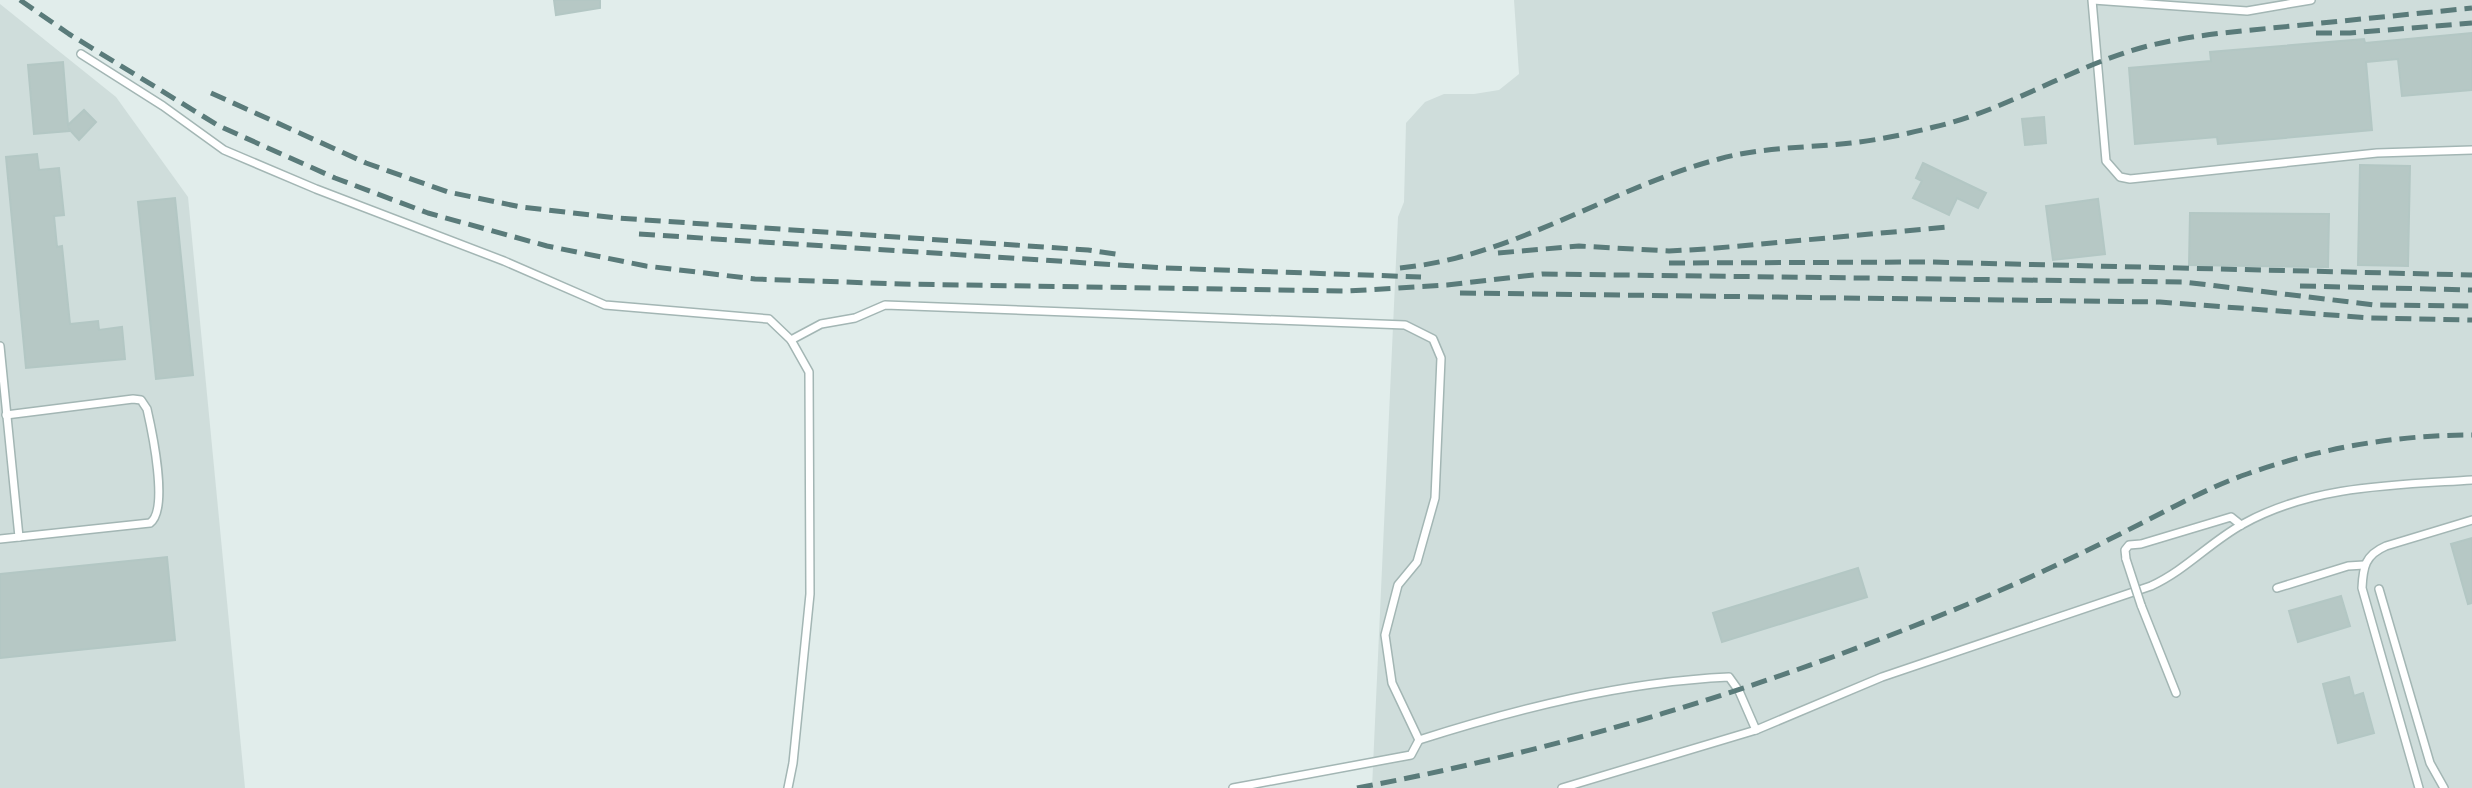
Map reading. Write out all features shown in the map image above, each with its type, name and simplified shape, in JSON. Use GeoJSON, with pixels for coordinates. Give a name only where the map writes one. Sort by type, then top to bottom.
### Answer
{"type":"FeatureCollection","features":[{"type":"Feature","properties":{"kind":"lane"},"geometry":{"type":"LineString","coordinates":[[2311,0],[2247,11],[2092,0],[2106,161],[2120,177],[2130,179],[2377,153],[2472,150]]}},
{"type":"Feature","properties":{"kind":"lane"},"geometry":{"type":"LineString","coordinates":[[81,54],[163,106],[224,150],[316,189],[504,261],[605,305],[769,319],[791,340],[809,372],[810,594],[788,788]]}},
{"type":"Feature","properties":{"kind":"lane"},"geometry":{"type":"LineString","coordinates":[[791,340],[821,324],[855,318],[885,305],[1405,325],[1433,339],[1441,358],[1435,498],[1417,562],[1398,585],[1385,635],[1392,683],[1419,740]]}},
{"type":"Feature","properties":{"kind":"lane"},"geometry":{"type":"LineString","coordinates":[[0,346],[19,537]]}},
{"type":"Feature","properties":{"kind":"lane"},"geometry":{"type":"LineString","coordinates":[[0,539],[150,523],[159,511],[158,478],[149,417],[141,400],[6,415]]}},
{"type":"Feature","properties":{"kind":"lane"},"geometry":{"type":"LineString","coordinates":[[1562,788],[1756,730],[1882,677],[2151,586],[2187,567],[2241,525],[2286,506],[2346,490],[2472,480]]}},
{"type":"Feature","properties":{"kind":"lane"},"geometry":{"type":"LineString","coordinates":[[2176,693],[2141,605],[2125,550],[2129,545],[2231,517],[2241,525]]}},
{"type":"Feature","properties":{"kind":"lane"},"geometry":{"type":"LineString","coordinates":[[2419,788],[2362,588],[2364,565],[2375,551],[2386,546],[2472,520]]}},
{"type":"Feature","properties":{"kind":"lane"},"geometry":{"type":"LineString","coordinates":[[2277,588],[2348,566],[2364,565]]}},
{"type":"Feature","properties":{"kind":"lane"},"geometry":{"type":"LineString","coordinates":[[2379,589],[2430,763],[2444,788]]}},
{"type":"Feature","properties":{"kind":"lane"},"geometry":{"type":"LineString","coordinates":[[1233,788],[1411,755],[1419,740],[1583,694],[1693,679],[1729,677],[1739,691],[1756,730]]}},
{"type":"Feature","properties":{"kind":"shaded area"},"geometry":{"type":"Polygon","coordinates":[[[1514,0],[2472,0],[2472,788],[1372,788],[1398,217],[1404,202],[1406,123],[1425,102],[1444,94],[1499,90],[1519,74],[1514,0]]]}},
{"type":"Feature","properties":{"kind":"shaded area"},"geometry":{"type":"Polygon","coordinates":[[[0,4],[116,97],[188,197],[245,788],[0,788],[0,4]]]}},
{"type":"Feature","properties":{"kind":"building"},"geometry":{"type":"Polygon","coordinates":[[[554,0],[600,0],[600,8],[556,15],[554,0]]]}},
{"type":"Feature","properties":{"kind":"building"},"geometry":{"type":"Polygon","coordinates":[[[2472,33],[2472,90],[2402,96],[2398,59],[2366,62],[2372,130],[2218,144],[2217,137],[2135,144],[2129,68],[2211,61],[2210,52],[2472,33]]]}},
{"type":"Feature","properties":{"kind":"building"},"geometry":{"type":"Polygon","coordinates":[[[63,62],[68,125],[84,110],[96,122],[79,140],[69,129],[34,134],[28,65],[63,62]]]}},
{"type":"Feature","properties":{"kind":"building"},"geometry":{"type":"Polygon","coordinates":[[[2044,117],[2046,143],[2025,145],[2022,119],[2044,117]]]}},
{"type":"Feature","properties":{"kind":"building"},"geometry":{"type":"Polygon","coordinates":[[[37,154],[39,170],[59,168],[64,215],[54,216],[57,247],[62,246],[70,324],[98,321],[99,330],[122,327],[125,359],[26,368],[6,157],[37,154]]]}},
{"type":"Feature","properties":{"kind":"building"},"geometry":{"type":"Polygon","coordinates":[[[1923,163],[1986,193],[1978,208],[1957,198],[1949,215],[1913,198],[1922,181],[1916,178],[1923,163]]]}},
{"type":"Feature","properties":{"kind":"building"},"geometry":{"type":"Polygon","coordinates":[[[2360,165],[2410,166],[2408,266],[2358,265],[2360,165]]]}},
{"type":"Feature","properties":{"kind":"building"},"geometry":{"type":"Polygon","coordinates":[[[175,198],[193,375],[156,379],[138,202],[175,198]]]}},
{"type":"Feature","properties":{"kind":"building"},"geometry":{"type":"Polygon","coordinates":[[[2098,199],[2105,254],[2053,260],[2046,206],[2098,199]]]}},
{"type":"Feature","properties":{"kind":"building"},"geometry":{"type":"Polygon","coordinates":[[[2190,213],[2329,214],[2328,267],[2189,265],[2190,213]]]}},
{"type":"Feature","properties":{"kind":"building"},"geometry":{"type":"Polygon","coordinates":[[[2472,538],[2472,603],[2468,604],[2451,544],[2472,538]]]}},
{"type":"Feature","properties":{"kind":"building"},"geometry":{"type":"Polygon","coordinates":[[[167,557],[175,640],[0,658],[0,574],[167,557]]]}},
{"type":"Feature","properties":{"kind":"building"},"geometry":{"type":"Polygon","coordinates":[[[1858,568],[1867,597],[1722,642],[1713,613],[1858,568]]]}},
{"type":"Feature","properties":{"kind":"building"},"geometry":{"type":"Polygon","coordinates":[[[2341,596],[2350,626],[2298,642],[2289,611],[2341,596]]]}},
{"type":"Feature","properties":{"kind":"building"},"geometry":{"type":"Polygon","coordinates":[[[2349,677],[2354,696],[2363,693],[2374,733],[2338,743],[2323,684],[2349,677]]]}},
{"type":"Feature","properties":{"kind":"railway"},"geometry":{"type":"LineString","coordinates":[[20,0],[69,34],[219,126],[335,178],[428,213],[547,246],[646,266],[755,279],[1348,291],[1447,285],[1542,274],[2184,282],[2375,305],[2472,306]]}},
{"type":"Feature","properties":{"kind":"railway"},"geometry":{"type":"LineString","coordinates":[[1400,268],[1483,250],[1639,187],[1719,159],[1768,150],[1872,140],[1961,119],[2094,64],[2148,46],[2220,33],[2472,8]]}},
{"type":"Feature","properties":{"kind":"railway"},"geometry":{"type":"LineString","coordinates":[[2316,33],[2472,23]]}},
{"type":"Feature","properties":{"kind":"railway"},"geometry":{"type":"LineString","coordinates":[[211,93],[366,163],[448,192],[521,207],[617,218],[1088,250],[1123,255]]}},
{"type":"Feature","properties":{"kind":"railway"},"geometry":{"type":"LineString","coordinates":[[1498,253],[1579,246],[1669,251],[1706,249],[1948,227]]}},
{"type":"Feature","properties":{"kind":"railway"},"geometry":{"type":"LineString","coordinates":[[639,234],[1165,268],[1421,277]]}},
{"type":"Feature","properties":{"kind":"railway"},"geometry":{"type":"LineString","coordinates":[[1669,263],[1928,262],[2472,275]]}},
{"type":"Feature","properties":{"kind":"railway"},"geometry":{"type":"LineString","coordinates":[[2300,286],[2472,290]]}},
{"type":"Feature","properties":{"kind":"railway"},"geometry":{"type":"LineString","coordinates":[[1460,293],[2160,302],[2371,318],[2472,320]]}},
{"type":"Feature","properties":{"kind":"railway"},"geometry":{"type":"LineString","coordinates":[[1357,788],[1508,756],[1656,716],[1802,668],[1991,594],[2215,487],[2274,465],[2330,450],[2386,440],[2472,435]]}}]}
